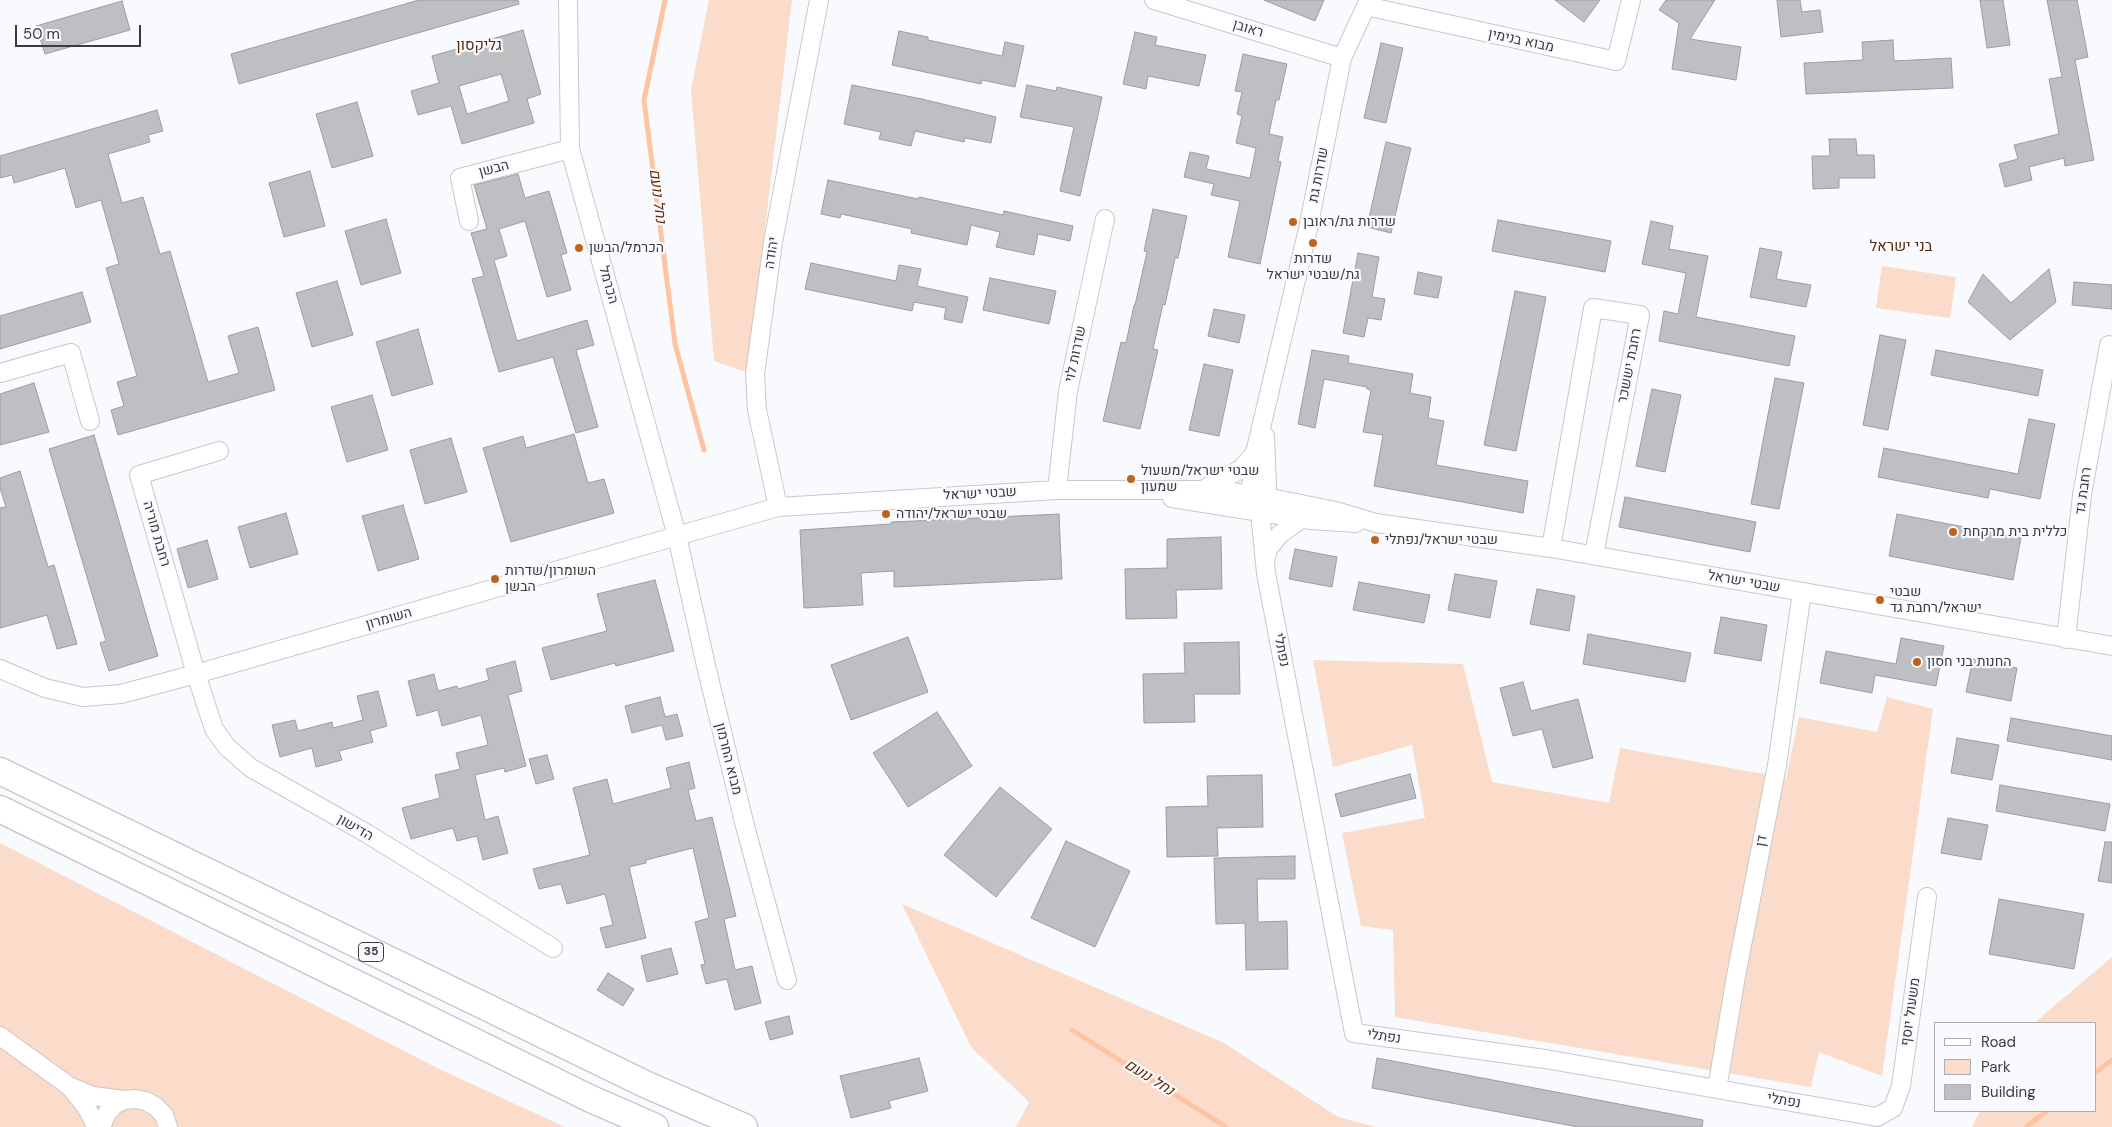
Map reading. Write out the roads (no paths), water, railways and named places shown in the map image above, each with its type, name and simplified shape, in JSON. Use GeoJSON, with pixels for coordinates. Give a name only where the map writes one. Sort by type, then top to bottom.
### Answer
{"type":"FeatureCollection","features":[{"type":"Feature","properties":{"kind":"highway","name":"35"},"geometry":{"type":"LineString","coordinates":[[0,771],[647,1086],[744,1127]]}},
{"type":"Feature","properties":{"kind":"highway"},"geometry":{"type":"LineString","coordinates":[[0,809],[591,1099],[655,1127]]}},
{"type":"Feature","properties":{"kind":"street","name":"הכרמל"},"geometry":{"type":"LineString","coordinates":[[568,0],[570,149],[677,536]]}},
{"type":"Feature","properties":{"kind":"street","name":"יהודה"},"geometry":{"type":"LineString","coordinates":[[778,507],[760,425],[755,374],[773,242],[820,0]]}},
{"type":"Feature","properties":{"kind":"street","name":"ראובן"},"geometry":{"type":"LineString","coordinates":[[1154,0],[1342,58]]}},
{"type":"Feature","properties":{"kind":"street","name":"מבוא בנימין"},"geometry":{"type":"LineString","coordinates":[[1367,3],[1616,61],[1631,0]]}},
{"type":"Feature","properties":{"kind":"street","name":"שדרות גת"},"geometry":{"type":"LineString","coordinates":[[1259,501],[1252,472],[1255,453],[1308,229],[1342,58],[1367,3]]}},
{"type":"Feature","properties":{"kind":"street","name":"הבשן"},"geometry":{"type":"LineString","coordinates":[[469,221],[460,178],[570,149]]}},
{"type":"Feature","properties":{"kind":"street","name":"שדרות לוי"},"geometry":{"type":"LineString","coordinates":[[1057,490],[1068,391],[1105,219]]}},
{"type":"Feature","properties":{"kind":"street","name":"רחבת יששכר"},"geometry":{"type":"LineString","coordinates":[[1551,548],[1594,308],[1640,315],[1594,556]]}},
{"type":"Feature","properties":{"kind":"street","name":"רחבת גד"},"geometry":{"type":"LineString","coordinates":[[2066,639],[2082,495],[2109,345]]}},
{"type":"Feature","properties":{"kind":"street"},"geometry":{"type":"LineString","coordinates":[[0,373],[71,353],[90,421]]}},
{"type":"Feature","properties":{"kind":"street","name":"שדרות גת"},"geometry":{"type":"LineString","coordinates":[[1259,501],[1266,411]]}},
{"type":"Feature","properties":{"kind":"street","name":"רחבת מוריה"},"geometry":{"type":"LineString","coordinates":[[196,674],[138,475],[219,451]]}},
{"type":"Feature","properties":{"kind":"street"},"geometry":{"type":"LineString","coordinates":[[1202,490],[1241,470],[1255,453]]}},
{"type":"Feature","properties":{"kind":"street","name":"שבטי ישראל"},"geometry":{"type":"LineString","coordinates":[[778,507],[1057,490],[1202,490],[1259,501],[1301,519],[1376,523],[1551,548],[2112,646]]}},
{"type":"Feature","properties":{"kind":"street","name":"שבטי ישראל"},"geometry":{"type":"LineString","coordinates":[[1122,490],[1259,501],[1336,511],[1376,523]]}},
{"type":"Feature","properties":{"kind":"street","name":"נפתלי"},"geometry":{"type":"LineString","coordinates":[[1259,501],[1265,564],[1354,1033],[1545,1059],[1877,1117]]}},
{"type":"Feature","properties":{"kind":"street","name":"השומרון"},"geometry":{"type":"LineString","coordinates":[[0,669],[45,688],[83,697],[121,694],[778,507]]}},
{"type":"Feature","properties":{"kind":"street"},"geometry":{"type":"LineString","coordinates":[[1265,564],[1268,549],[1279,535],[1301,519]]}},
{"type":"Feature","properties":{"kind":"street","name":"מבוא החרמון"},"geometry":{"type":"LineString","coordinates":[[677,536],[745,826],[787,980]]}},
{"type":"Feature","properties":{"kind":"street","name":"דן"},"geometry":{"type":"LineString","coordinates":[[1717,1089],[1736,976],[1777,765],[1802,592]]}},
{"type":"Feature","properties":{"kind":"street","name":"הדישון"},"geometry":{"type":"LineString","coordinates":[[196,674],[214,728],[227,747],[251,768],[366,834],[552,948]]}},
{"type":"Feature","properties":{"kind":"street","name":"משעול יוסף"},"geometry":{"type":"LineString","coordinates":[[1877,1117],[1892,1108],[1901,1086],[1927,897]]}},
{"type":"Feature","properties":{"kind":"street"},"geometry":{"type":"LineString","coordinates":[[0,1036],[69,1086],[94,1096],[146,1101],[156,1107],[164,1116],[168,1127]]}},
{"type":"Feature","properties":{"kind":"street"},"geometry":{"type":"LineString","coordinates":[[69,1086],[86,1107],[97,1127]]}},
{"type":"Feature","properties":{"kind":"street"},"geometry":{"type":"LineString","coordinates":[[101,1127],[107,1113],[114,1105],[124,1100]]}},
{"type":"Feature","properties":{"kind":"waterway","name":"נחל נועם"},"geometry":{"type":"LineString","coordinates":[[665,0],[644,100],[675,344],[704,450]]}},
{"type":"Feature","properties":{"kind":"waterway","name":"נחל נועם"},"geometry":{"type":"LineString","coordinates":[[1072,1030],[1226,1127]]}},
{"type":"Feature","properties":{"kind":"waterway","name":"נחל נועם"},"geometry":{"type":"LineString","coordinates":[[2097,1071],[2112,1060]]}},
{"type":"Feature","properties":{"kind":"waterway","name":"נחל נועם"},"geometry":{"type":"LineString","coordinates":[[2026,1127],[2046,1112]]}},
{"type":"Feature","properties":{"kind":"place","name":"שדרות גת/ראובן"},"geometry":{"type":"Point","coordinates":[1293,222]}},
{"type":"Feature","properties":{"kind":"place","name":"שדרות גת/שבטי ישראל"},"geometry":{"type":"Point","coordinates":[1313,243]}},
{"type":"Feature","properties":{"kind":"place","name":"הכרמל/הבשן"},"geometry":{"type":"Point","coordinates":[579,248]}},
{"type":"Feature","properties":{"kind":"place","name":"שבטי ישראל/משעול שמעון"},"geometry":{"type":"Point","coordinates":[1131,479]}},
{"type":"Feature","properties":{"kind":"place","name":"שבטי ישראל/יהודה"},"geometry":{"type":"Point","coordinates":[886,514]}},
{"type":"Feature","properties":{"kind":"place","name":"כללית בית מרקחת"},"geometry":{"type":"Point","coordinates":[1953,532]}},
{"type":"Feature","properties":{"kind":"place","name":"שבטי ישראל/נפתלי"},"geometry":{"type":"Point","coordinates":[1375,540]}},
{"type":"Feature","properties":{"kind":"place","name":"השומרון/שדרות הבשן"},"geometry":{"type":"Point","coordinates":[495,579]}},
{"type":"Feature","properties":{"kind":"place","name":"שבטי ישראל/רחבת גד"},"geometry":{"type":"Point","coordinates":[1880,600]}},
{"type":"Feature","properties":{"kind":"place","name":"החנות בני חסון"},"geometry":{"type":"Point","coordinates":[1917,662]}},
{"type":"Feature","properties":{"kind":"district","name":"גליקסון"},"geometry":{"type":"Point","coordinates":[479,46]}},
{"type":"Feature","properties":{"kind":"district","name":"בני ישראל"},"geometry":{"type":"Point","coordinates":[1901,247]}}]}
